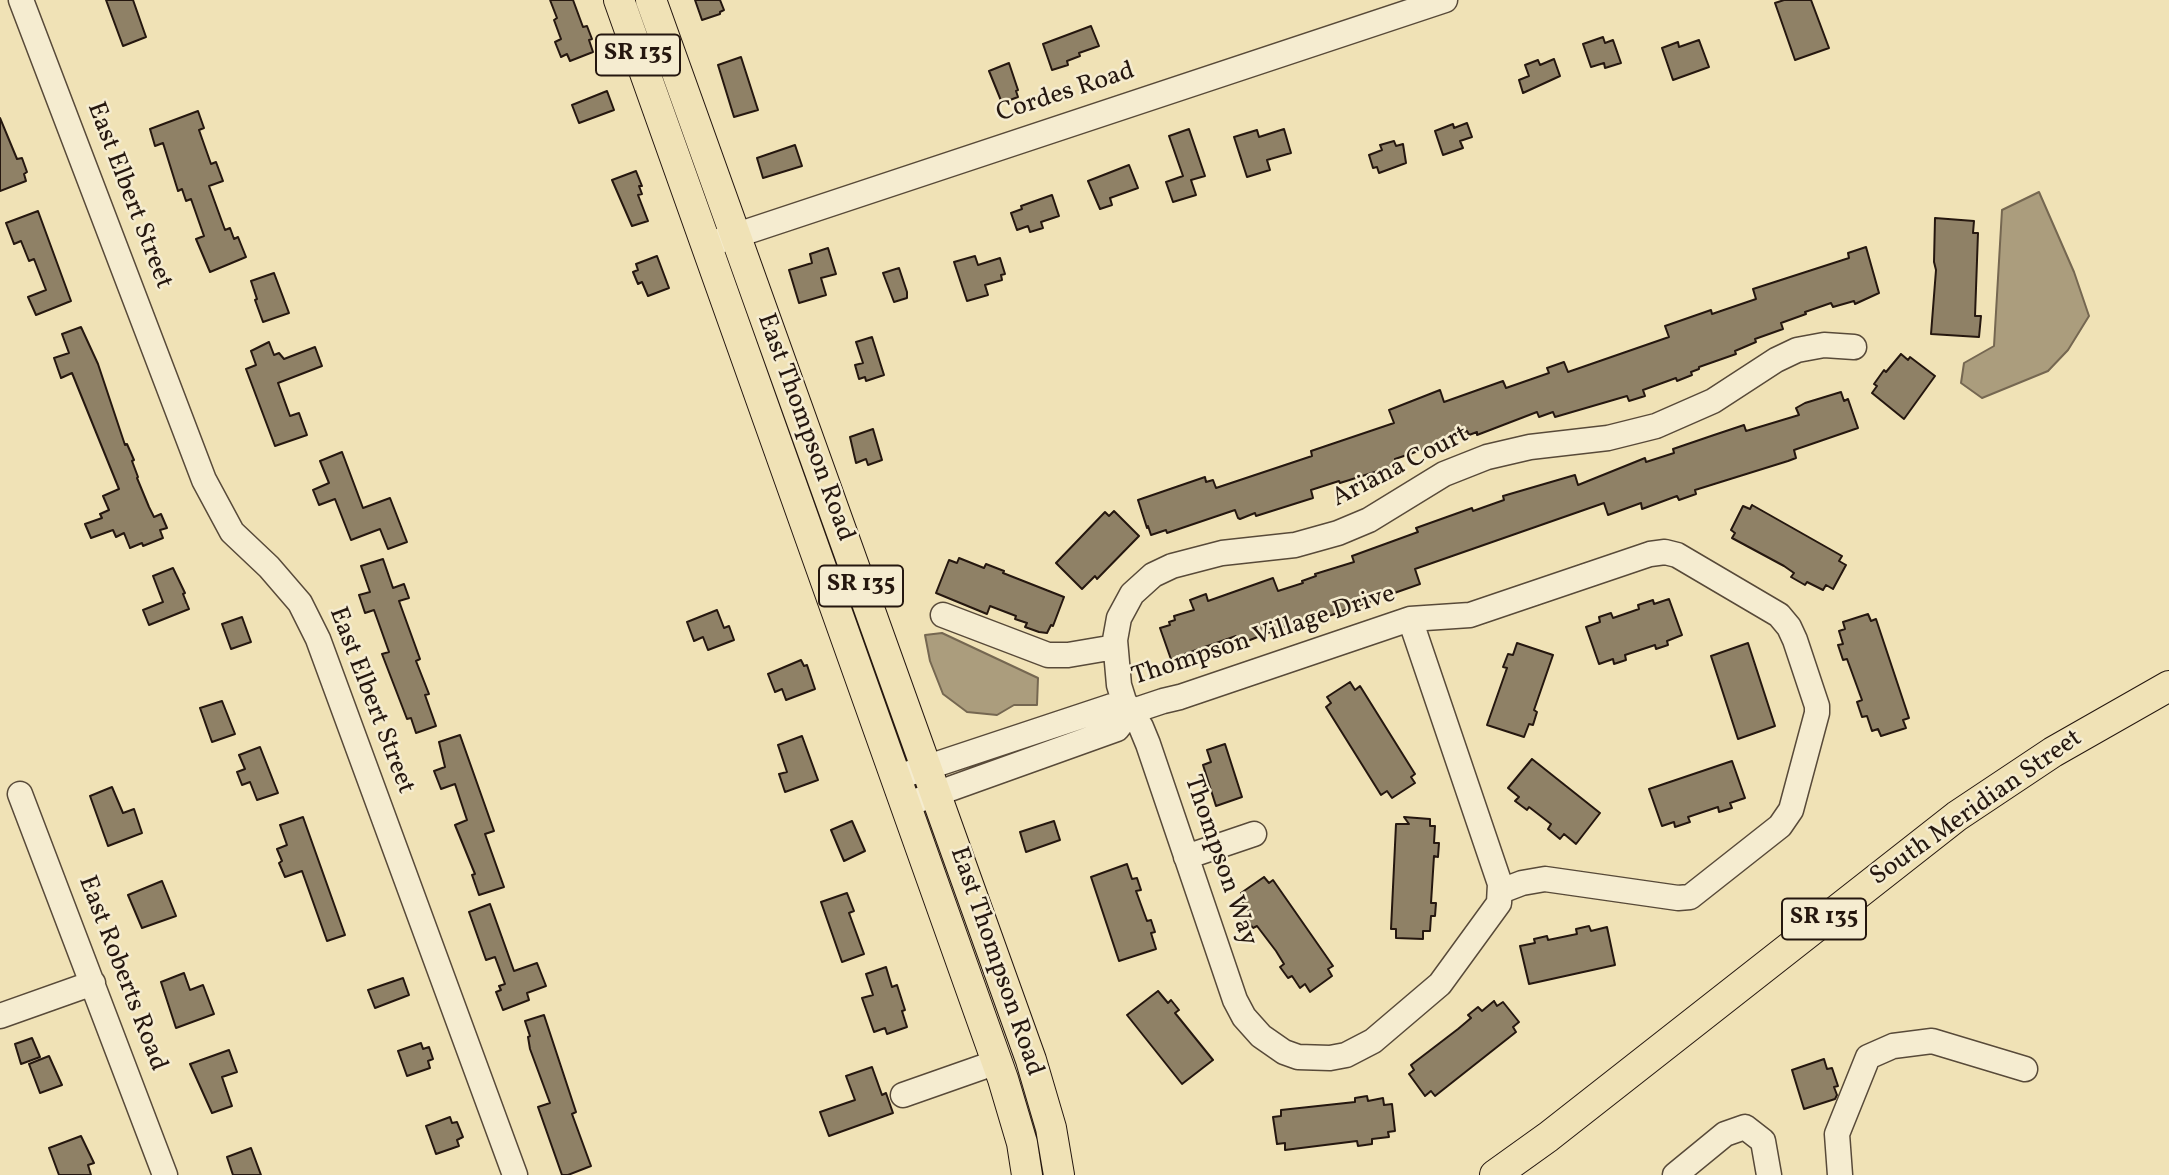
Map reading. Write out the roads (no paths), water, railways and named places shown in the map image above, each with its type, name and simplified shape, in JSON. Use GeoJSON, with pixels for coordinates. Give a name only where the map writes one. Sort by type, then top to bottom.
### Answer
{"type":"FeatureCollection","features":[{"type":"Feature","properties":{"kind":"main road","name":"East Thompson Road"},"geometry":{"type":"LineString","coordinates":[[619,0],[1013,1108],[1027,1175]]}},
{"type":"Feature","properties":{"kind":"main road","name":"East Thompson Road"},"geometry":{"type":"LineString","coordinates":[[651,0],[1031,1060],[1051,1128],[1059,1175]]}},
{"type":"Feature","properties":{"kind":"main road","name":"South Meridian Street"},"geometry":{"type":"LineString","coordinates":[[1495,1175],[1548,1137],[1957,816],[2053,752],[2169,686]]}},
{"type":"Feature","properties":{"kind":"street","name":"East Elbert Street"},"geometry":{"type":"LineString","coordinates":[[21,0],[204,480],[232,532],[270,567],[300,603],[318,639],[515,1175]]}},
{"type":"Feature","properties":{"kind":"street","name":"Cordes Road"},"geometry":{"type":"LineString","coordinates":[[706,246],[1445,0]]}},
{"type":"Feature","properties":{"kind":"street","name":"Ariana Court"},"geometry":{"type":"LineString","coordinates":[[1130,712],[1119,685],[1116,627],[1129,597],[1145,581],[1165,569],[1222,553],[1284,547],[1327,537],[1369,520],[1434,480],[1476,460],[1530,447],[1597,440],[1646,429],[1713,401],[1786,354],[1815,346],[1854,347]]}},
{"type":"Feature","properties":{"kind":"street","name":"Thompson Village Drive"},"geometry":{"type":"LineString","coordinates":[[900,792],[931,780],[1117,729],[1130,712],[1410,619],[1470,615],[1650,554],[1665,552],[1676,555],[1779,615],[1795,640],[1817,713],[1791,810],[1772,834],[1690,897],[1678,898],[1545,879],[1522,883],[1501,891]]}},
{"type":"Feature","properties":{"kind":"street"},"geometry":{"type":"LineString","coordinates":[[943,615],[1048,655],[1068,655],[1115,647]]}},
{"type":"Feature","properties":{"kind":"street"},"geometry":{"type":"LineString","coordinates":[[1410,619],[1501,891]]}},
{"type":"Feature","properties":{"kind":"street","name":"Thompson Way"},"geometry":{"type":"LineString","coordinates":[[1130,712],[1147,744],[1235,1000],[1253,1027],[1277,1048],[1298,1057],[1330,1059],[1360,1049],[1440,984],[1496,910],[1501,891]]}},
{"type":"Feature","properties":{"kind":"street","name":"East Roberts Road"},"geometry":{"type":"LineString","coordinates":[[20,794],[165,1175]]}},
{"type":"Feature","properties":{"kind":"street"},"geometry":{"type":"LineString","coordinates":[[1186,857],[1254,834]]}},
{"type":"Feature","properties":{"kind":"street"},"geometry":{"type":"LineString","coordinates":[[0,1016],[93,983]]}},
{"type":"Feature","properties":{"kind":"street"},"geometry":{"type":"LineString","coordinates":[[1840,1175],[1837,1133],[1868,1057],[1894,1045],[1932,1041],[2025,1069]]}},
{"type":"Feature","properties":{"kind":"street"},"geometry":{"type":"LineString","coordinates":[[902,1095],[997,1062]]}},
{"type":"Feature","properties":{"kind":"street"},"geometry":{"type":"LineString","coordinates":[[1675,1175],[1725,1134],[1745,1127],[1763,1141],[1769,1175]]}}]}
